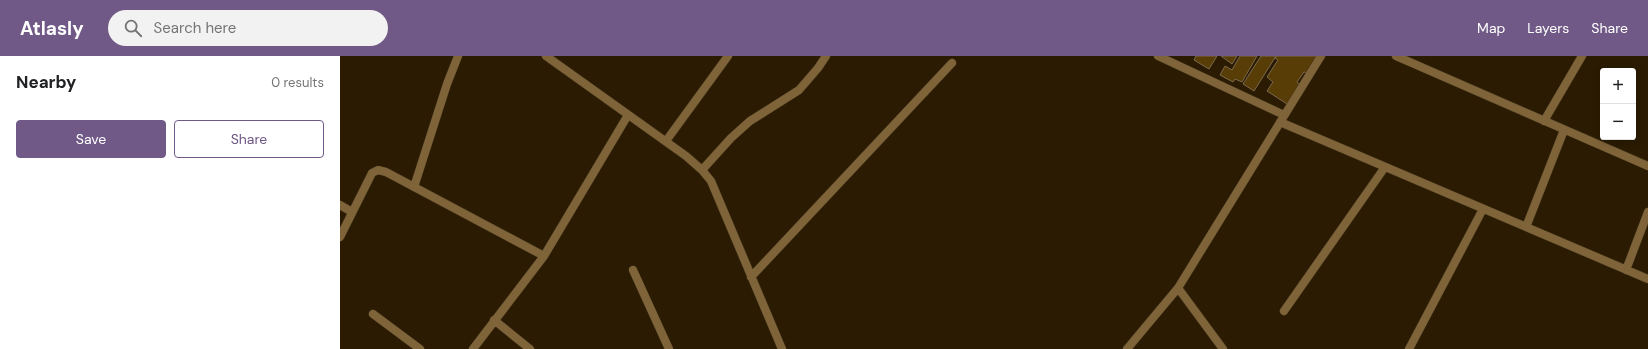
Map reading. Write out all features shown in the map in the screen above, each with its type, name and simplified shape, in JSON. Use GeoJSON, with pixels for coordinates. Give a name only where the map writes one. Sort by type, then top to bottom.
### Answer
{"type":"FeatureCollection","features":[{"type":"Feature","properties":{"kind":"street"},"geometry":{"type":"LineString","coordinates":[[414,187],[447,84],[458,56]]}},
{"type":"Feature","properties":{"kind":"street"},"geometry":{"type":"LineString","coordinates":[[546,56],[666,141],[702,170],[710,181],[782,349]]}},
{"type":"Feature","properties":{"kind":"street"},"geometry":{"type":"LineString","coordinates":[[666,141],[728,56]]}},
{"type":"Feature","properties":{"kind":"street"},"geometry":{"type":"LineString","coordinates":[[702,170],[731,138],[750,121],[799,90],[826,56]]}},
{"type":"Feature","properties":{"kind":"street"},"geometry":{"type":"LineString","coordinates":[[1158,56],[1282,118],[1385,167],[1648,279]]}},
{"type":"Feature","properties":{"kind":"street"},"geometry":{"type":"LineString","coordinates":[[1127,349],[1178,288],[1321,56]]}},
{"type":"Feature","properties":{"kind":"street"},"geometry":{"type":"LineString","coordinates":[[1396,56],[1648,166]]}},
{"type":"Feature","properties":{"kind":"street"},"geometry":{"type":"LineString","coordinates":[[1544,121],[1582,56]]}},
{"type":"Feature","properties":{"kind":"street"},"geometry":{"type":"LineString","coordinates":[[751,277],[952,63]]}},
{"type":"Feature","properties":{"kind":"street"},"geometry":{"type":"LineString","coordinates":[[472,349],[544,256],[628,115]]}},
{"type":"Feature","properties":{"kind":"street"},"geometry":{"type":"LineString","coordinates":[[1526,227],[1564,130]]}},
{"type":"Feature","properties":{"kind":"street"},"geometry":{"type":"LineString","coordinates":[[1284,311],[1385,167]]}},
{"type":"Feature","properties":{"kind":"street"},"geometry":{"type":"LineString","coordinates":[[340,237],[372,173],[378,170],[386,172],[544,256]]}},
{"type":"Feature","properties":{"kind":"street"},"geometry":{"type":"LineString","coordinates":[[340,205],[352,212]]}},
{"type":"Feature","properties":{"kind":"street"},"geometry":{"type":"LineString","coordinates":[[1409,349],[1483,209]]}},
{"type":"Feature","properties":{"kind":"street"},"geometry":{"type":"LineString","coordinates":[[1626,270],[1648,212]]}},
{"type":"Feature","properties":{"kind":"street"},"geometry":{"type":"LineString","coordinates":[[633,270],[669,349]]}},
{"type":"Feature","properties":{"kind":"street"},"geometry":{"type":"LineString","coordinates":[[1178,288],[1223,349]]}},
{"type":"Feature","properties":{"kind":"street"},"geometry":{"type":"LineString","coordinates":[[373,314],[420,349]]}},
{"type":"Feature","properties":{"kind":"street"},"geometry":{"type":"LineString","coordinates":[[494,320],[530,349]]}},
{"type":"Feature","properties":{"kind":"building"},"geometry":{"type":"Polygon","coordinates":[[[1196,56],[1217,56],[1209,69],[1194,60],[1196,56]]]}},
{"type":"Feature","properties":{"kind":"building"},"geometry":{"type":"Polygon","coordinates":[[[1221,56],[1237,56],[1232,64],[1221,56]]]}},
{"type":"Feature","properties":{"kind":"building"},"geometry":{"type":"Polygon","coordinates":[[[1240,56],[1257,56],[1242,82],[1235,79],[1233,82],[1220,75],[1225,66],[1232,70],[1240,56]]]}},
{"type":"Feature","properties":{"kind":"building"},"geometry":{"type":"Polygon","coordinates":[[[1261,56],[1276,56],[1254,91],[1243,84],[1261,56]]]}},
{"type":"Feature","properties":{"kind":"building"},"geometry":{"type":"Polygon","coordinates":[[[1276,56],[1315,56],[1317,58],[1308,73],[1304,72],[1297,82],[1300,85],[1287,104],[1267,91],[1273,82],[1267,77],[1278,60],[1275,58],[1276,56]]]}}]}
